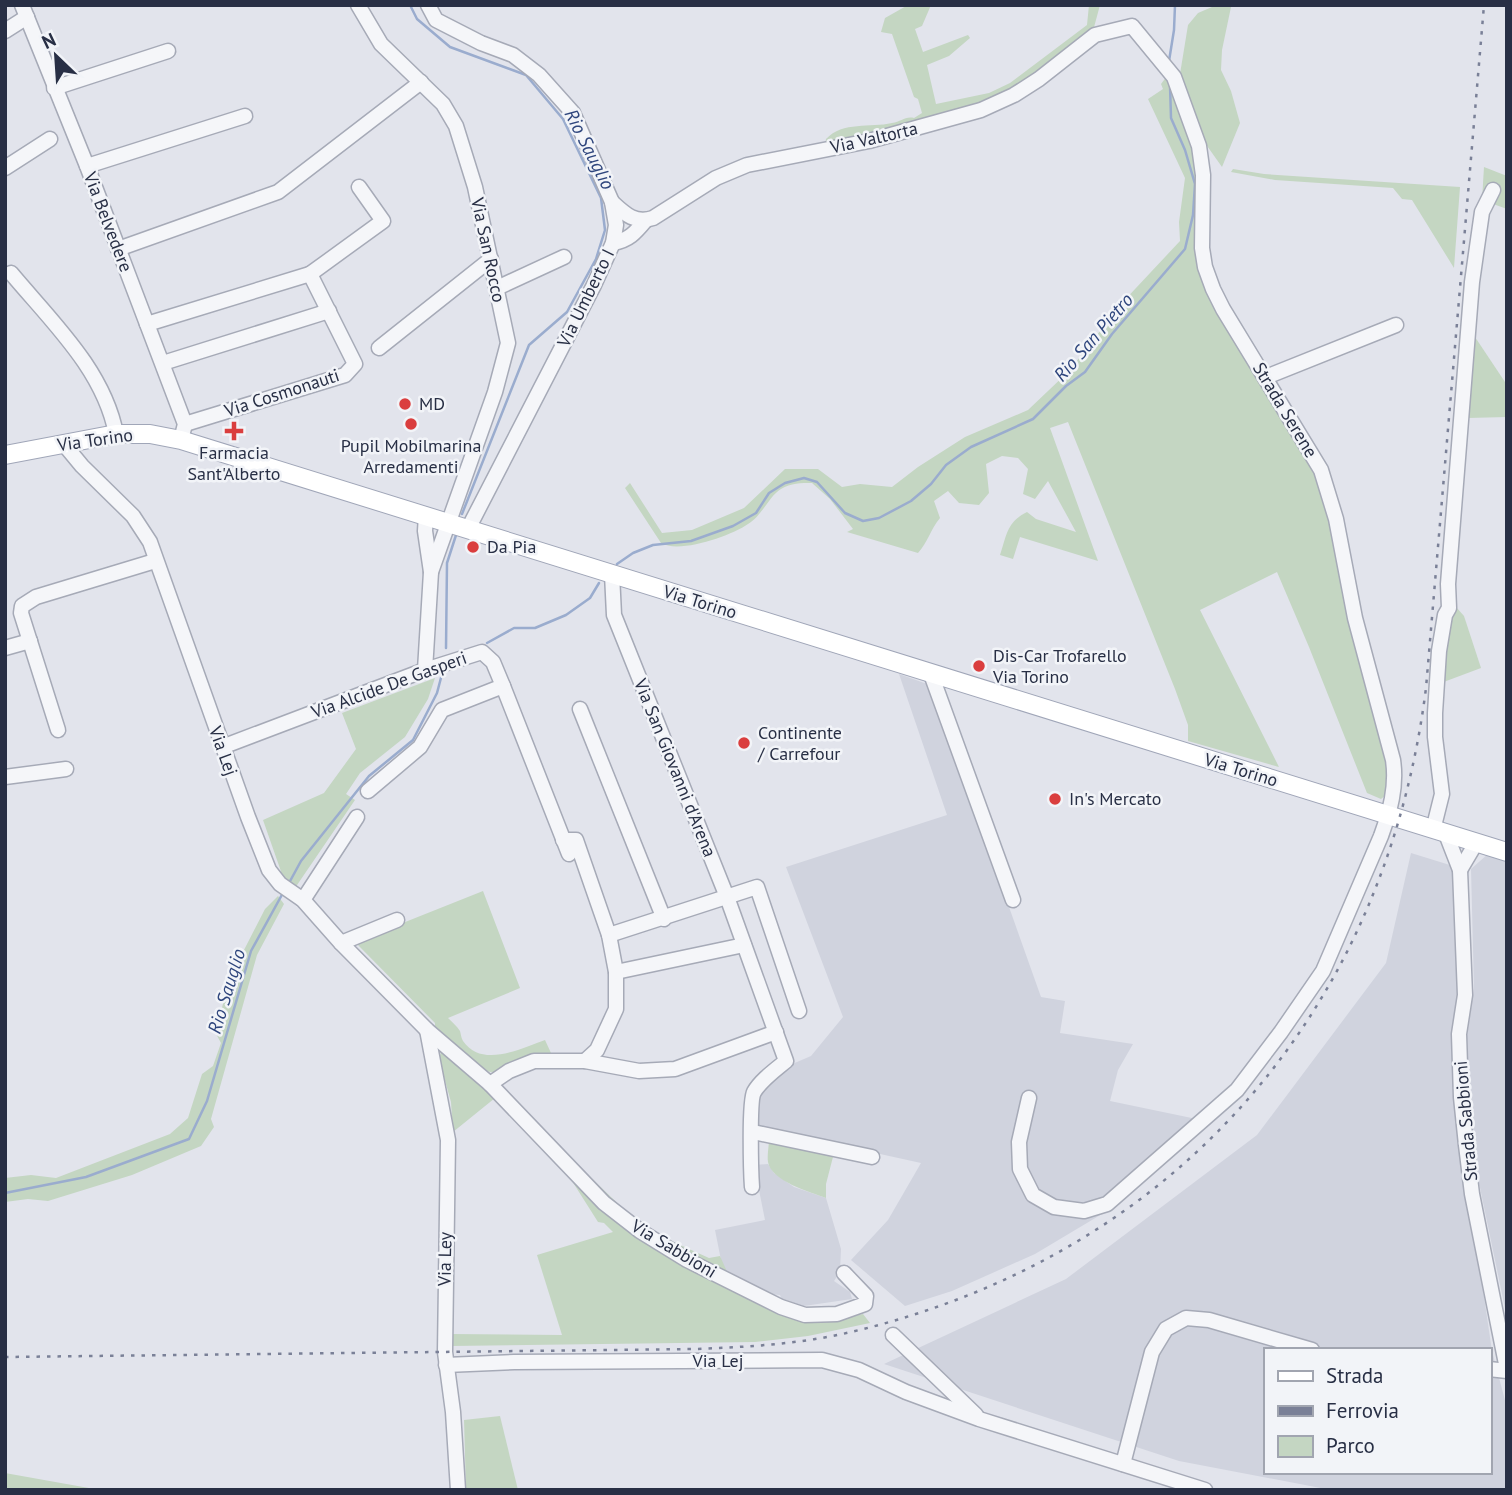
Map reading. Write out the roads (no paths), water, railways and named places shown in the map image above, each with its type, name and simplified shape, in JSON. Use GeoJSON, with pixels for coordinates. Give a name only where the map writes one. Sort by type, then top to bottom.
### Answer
{"type":"FeatureCollection","features":[{"type":"Feature","properties":{"kind":"main road","name":"Via Torino"},"geometry":{"type":"LineString","coordinates":[[5,455],[116,434],[183,432],[449,523],[1507,852]]}},
{"type":"Feature","properties":{"kind":"street","name":"Via San Rocco"},"geometry":{"type":"LineString","coordinates":[[358,5],[381,44],[443,104],[456,125],[475,187],[508,343],[495,392],[431,572]]}},
{"type":"Feature","properties":{"kind":"street","name":"Via Umberto I"},"geometry":{"type":"LineString","coordinates":[[428,5],[436,20],[481,43],[513,55],[540,75],[573,113],[612,202],[616,225],[613,243],[594,285],[468,529]]}},
{"type":"Feature","properties":{"kind":"street"},"geometry":{"type":"LineString","coordinates":[[5,31],[24,11]]}},
{"type":"Feature","properties":{"kind":"street","name":"Via Belvedere"},"geometry":{"type":"LineString","coordinates":[[24,11],[163,363],[183,432]]}},
{"type":"Feature","properties":{"kind":"street","name":"Strada Serene"},"geometry":{"type":"LineString","coordinates":[[1094,35],[1132,26],[1174,77],[1179,87],[1199,146],[1203,175],[1202,248],[1205,267],[1223,309],[1315,459],[1328,488],[1355,618],[1393,760],[1396,781],[1388,816]]}},
{"type":"Feature","properties":{"kind":"street","name":"Via Valtorta"},"geometry":{"type":"LineString","coordinates":[[613,243],[625,241],[635,234],[645,220],[653,218],[716,178],[747,165],[869,141],[981,110],[1014,95],[1039,79],[1094,35]]}},
{"type":"Feature","properties":{"kind":"street"},"geometry":{"type":"LineString","coordinates":[[54,88],[168,51]]}},
{"type":"Feature","properties":{"kind":"street"},"geometry":{"type":"LineString","coordinates":[[118,249],[278,192],[421,82]]}},
{"type":"Feature","properties":{"kind":"street"},"geometry":{"type":"LineString","coordinates":[[87,166],[245,116]]}},
{"type":"Feature","properties":{"kind":"street"},"geometry":{"type":"LineString","coordinates":[[5,168],[50,139]]}},
{"type":"Feature","properties":{"kind":"street"},"geometry":{"type":"LineString","coordinates":[[146,324],[310,274],[383,221],[359,187]]}},
{"type":"Feature","properties":{"kind":"street"},"geometry":{"type":"LineString","coordinates":[[1440,832],[1442,794],[1435,737],[1439,651],[1445,615],[1449,608],[1448,584],[1472,282],[1482,212],[1493,190]]}},
{"type":"Feature","properties":{"kind":"street"},"geometry":{"type":"LineString","coordinates":[[612,202],[636,220],[645,220]]}},
{"type":"Feature","properties":{"kind":"street"},"geometry":{"type":"LineString","coordinates":[[497,288],[564,257]]}},
{"type":"Feature","properties":{"kind":"street"},"geometry":{"type":"LineString","coordinates":[[379,348],[491,259]]}},
{"type":"Feature","properties":{"kind":"street"},"geometry":{"type":"LineString","coordinates":[[11,273],[94,376],[106,401],[116,434]]}},
{"type":"Feature","properties":{"kind":"street","name":"Via Cosmonauti"},"geometry":{"type":"LineString","coordinates":[[183,432],[345,374],[352,369],[355,365],[310,274]]}},
{"type":"Feature","properties":{"kind":"street"},"geometry":{"type":"LineString","coordinates":[[163,363],[329,311]]}},
{"type":"Feature","properties":{"kind":"street"},"geometry":{"type":"LineString","coordinates":[[1266,377],[1396,325]]}},
{"type":"Feature","properties":{"kind":"street","name":"Via Lej"},"geometry":{"type":"LineString","coordinates":[[63,443],[82,466],[133,516],[149,542],[269,870],[427,1030],[490,1084]]}},
{"type":"Feature","properties":{"kind":"street"},"geometry":{"type":"LineString","coordinates":[[425,670],[431,572],[425,531],[426,515]]}},
{"type":"Feature","properties":{"kind":"street"},"geometry":{"type":"LineString","coordinates":[[5,609],[22,606],[36,597],[155,561]]}},
{"type":"Feature","properties":{"kind":"street","name":"Via San Giovanni d'Arena"},"geometry":{"type":"LineString","coordinates":[[612,574],[614,615],[727,897],[786,1061],[761,1084],[752,1097],[752,1132]]}},
{"type":"Feature","properties":{"kind":"street"},"geometry":{"type":"LineString","coordinates":[[22,606],[21,613],[58,730]]}},
{"type":"Feature","properties":{"kind":"street"},"geometry":{"type":"LineString","coordinates":[[5,648],[30,641]]}},
{"type":"Feature","properties":{"kind":"street","name":"Via Alcide De Gasperi"},"geometry":{"type":"LineString","coordinates":[[222,747],[425,670],[482,652],[493,662],[566,847],[576,840],[609,935]]}},
{"type":"Feature","properties":{"kind":"street"},"geometry":{"type":"LineString","coordinates":[[931,674],[1013,900]]}},
{"type":"Feature","properties":{"kind":"street"},"geometry":{"type":"LineString","coordinates":[[368,791],[421,747],[442,710],[503,686]]}},
{"type":"Feature","properties":{"kind":"street"},"geometry":{"type":"LineString","coordinates":[[580,709],[664,919]]}},
{"type":"Feature","properties":{"kind":"street"},"geometry":{"type":"LineString","coordinates":[[5,777],[66,769]]}},
{"type":"Feature","properties":{"kind":"street"},"geometry":{"type":"LineString","coordinates":[[1029,1098],[1019,1142],[1020,1169],[1033,1195],[1054,1207],[1084,1211],[1107,1204],[1237,1090],[1281,1032],[1323,971],[1388,816]]}},
{"type":"Feature","properties":{"kind":"street"},"geometry":{"type":"LineString","coordinates":[[292,892],[357,817]]}},
{"type":"Feature","properties":{"kind":"street","name":"Strada Sabbioni"},"geometry":{"type":"LineString","coordinates":[[1440,832],[1460,870],[1465,995],[1459,1034],[1461,1097],[1472,1194],[1507,1370]]}},
{"type":"Feature","properties":{"kind":"street"},"geometry":{"type":"LineString","coordinates":[[1460,870],[1476,842]]}},
{"type":"Feature","properties":{"kind":"street"},"geometry":{"type":"LineString","coordinates":[[585,1061],[597,1050],[616,1009],[616,972],[609,935],[757,887],[799,1011]]}},
{"type":"Feature","properties":{"kind":"street"},"geometry":{"type":"LineString","coordinates":[[341,943],[397,920]]}},
{"type":"Feature","properties":{"kind":"street"},"geometry":{"type":"LineString","coordinates":[[616,972],[744,945]]}},
{"type":"Feature","properties":{"kind":"street","name":"Via Ley"},"geometry":{"type":"LineString","coordinates":[[427,1030],[448,1140],[444,1309],[446,1365],[458,1458],[458,1490]]}},
{"type":"Feature","properties":{"kind":"street"},"geometry":{"type":"LineString","coordinates":[[490,1084],[509,1071],[534,1061],[585,1061],[639,1071],[675,1069],[776,1032]]}},
{"type":"Feature","properties":{"kind":"street","name":"Via Sabbioni"},"geometry":{"type":"LineString","coordinates":[[490,1084],[604,1203],[640,1231],[687,1260],[781,1307],[805,1315],[837,1314],[865,1304],[866,1296],[844,1273]]}},
{"type":"Feature","properties":{"kind":"street"},"geometry":{"type":"LineString","coordinates":[[752,1187],[752,1132],[872,1157]]}},
{"type":"Feature","properties":{"kind":"street"},"geometry":{"type":"LineString","coordinates":[[1123,1464],[1152,1352],[1166,1329],[1185,1318],[1209,1320],[1305,1348]]}},
{"type":"Feature","properties":{"kind":"street"},"geometry":{"type":"LineString","coordinates":[[892,1335],[979,1419]]}},
{"type":"Feature","properties":{"kind":"street","name":"Via Lej"},"geometry":{"type":"LineString","coordinates":[[446,1365],[822,1360],[859,1370],[906,1392],[979,1419],[1205,1490]]}},
{"type":"Feature","properties":{"kind":"waterway","name":"Rio Sauglio"},"geometry":{"type":"LineString","coordinates":[[410,5],[417,19],[450,47],[526,75],[563,119],[601,198],[605,230],[596,259],[567,312],[529,345],[462,514]]}},
{"type":"Feature","properties":{"kind":"waterway","name":"Rio San Pietro"},"geometry":{"type":"LineString","coordinates":[[1169,61],[1175,5]]}},
{"type":"Feature","properties":{"kind":"waterway","name":"Rio San Pietro"},"geometry":{"type":"LineString","coordinates":[[617,564],[633,553],[653,545],[691,541],[733,526],[756,513],[769,493],[785,483],[804,478],[817,482],[845,513],[863,521],[879,518],[911,501],[931,484],[946,465],[971,447],[1033,419],[1066,386],[1085,372],[1112,334],[1185,249],[1193,215],[1195,184],[1185,150],[1171,118],[1170,85]]}},
{"type":"Feature","properties":{"kind":"waterway","name":"Rio Sauglio"},"geometry":{"type":"LineString","coordinates":[[446,648],[447,563],[457,532]]}},
{"type":"Feature","properties":{"kind":"waterway","name":"Rio San Pietro"},"geometry":{"type":"LineString","coordinates":[[487,643],[514,628],[535,628],[566,615],[590,598],[599,583]]}},
{"type":"Feature","properties":{"kind":"waterway","name":"Rio Sauglio"},"geometry":{"type":"LineString","coordinates":[[289,883],[301,861],[369,776],[413,740],[437,693],[442,674]]}},
{"type":"Feature","properties":{"kind":"waterway","name":"Rio Sauglio"},"geometry":{"type":"LineString","coordinates":[[5,1193],[86,1177],[189,1139],[207,1101],[251,951],[284,891]]}},
{"type":"Feature","properties":{"kind":"railway"},"geometry":{"type":"LineString","coordinates":[[5,1357],[695,1349],[813,1339],[851,1332],[966,1296],[1071,1245],[1164,1181],[1244,1104],[1311,1015],[1364,915],[1403,806],[1426,688],[1484,5]]}},
{"type":"Feature","properties":{"kind":"place","name":"MD"},"geometry":{"type":"Point","coordinates":[405,404]}},
{"type":"Feature","properties":{"kind":"place","name":"Pupil Mobilmarina Arredamenti"},"geometry":{"type":"Point","coordinates":[411,424]}},
{"type":"Feature","properties":{"kind":"place","name":"Farmacia Sant'Alberto"},"geometry":{"type":"Point","coordinates":[234,431]}},
{"type":"Feature","properties":{"kind":"place","name":"Da Pia"},"geometry":{"type":"Point","coordinates":[473,547]}},
{"type":"Feature","properties":{"kind":"place","name":"Dis-Car Trofarello Via Torino"},"geometry":{"type":"Point","coordinates":[979,666]}},
{"type":"Feature","properties":{"kind":"place","name":"Continente / Carrefour"},"geometry":{"type":"Point","coordinates":[744,743]}},
{"type":"Feature","properties":{"kind":"place","name":"In's Mercato"},"geometry":{"type":"Point","coordinates":[1055,799]}}]}
